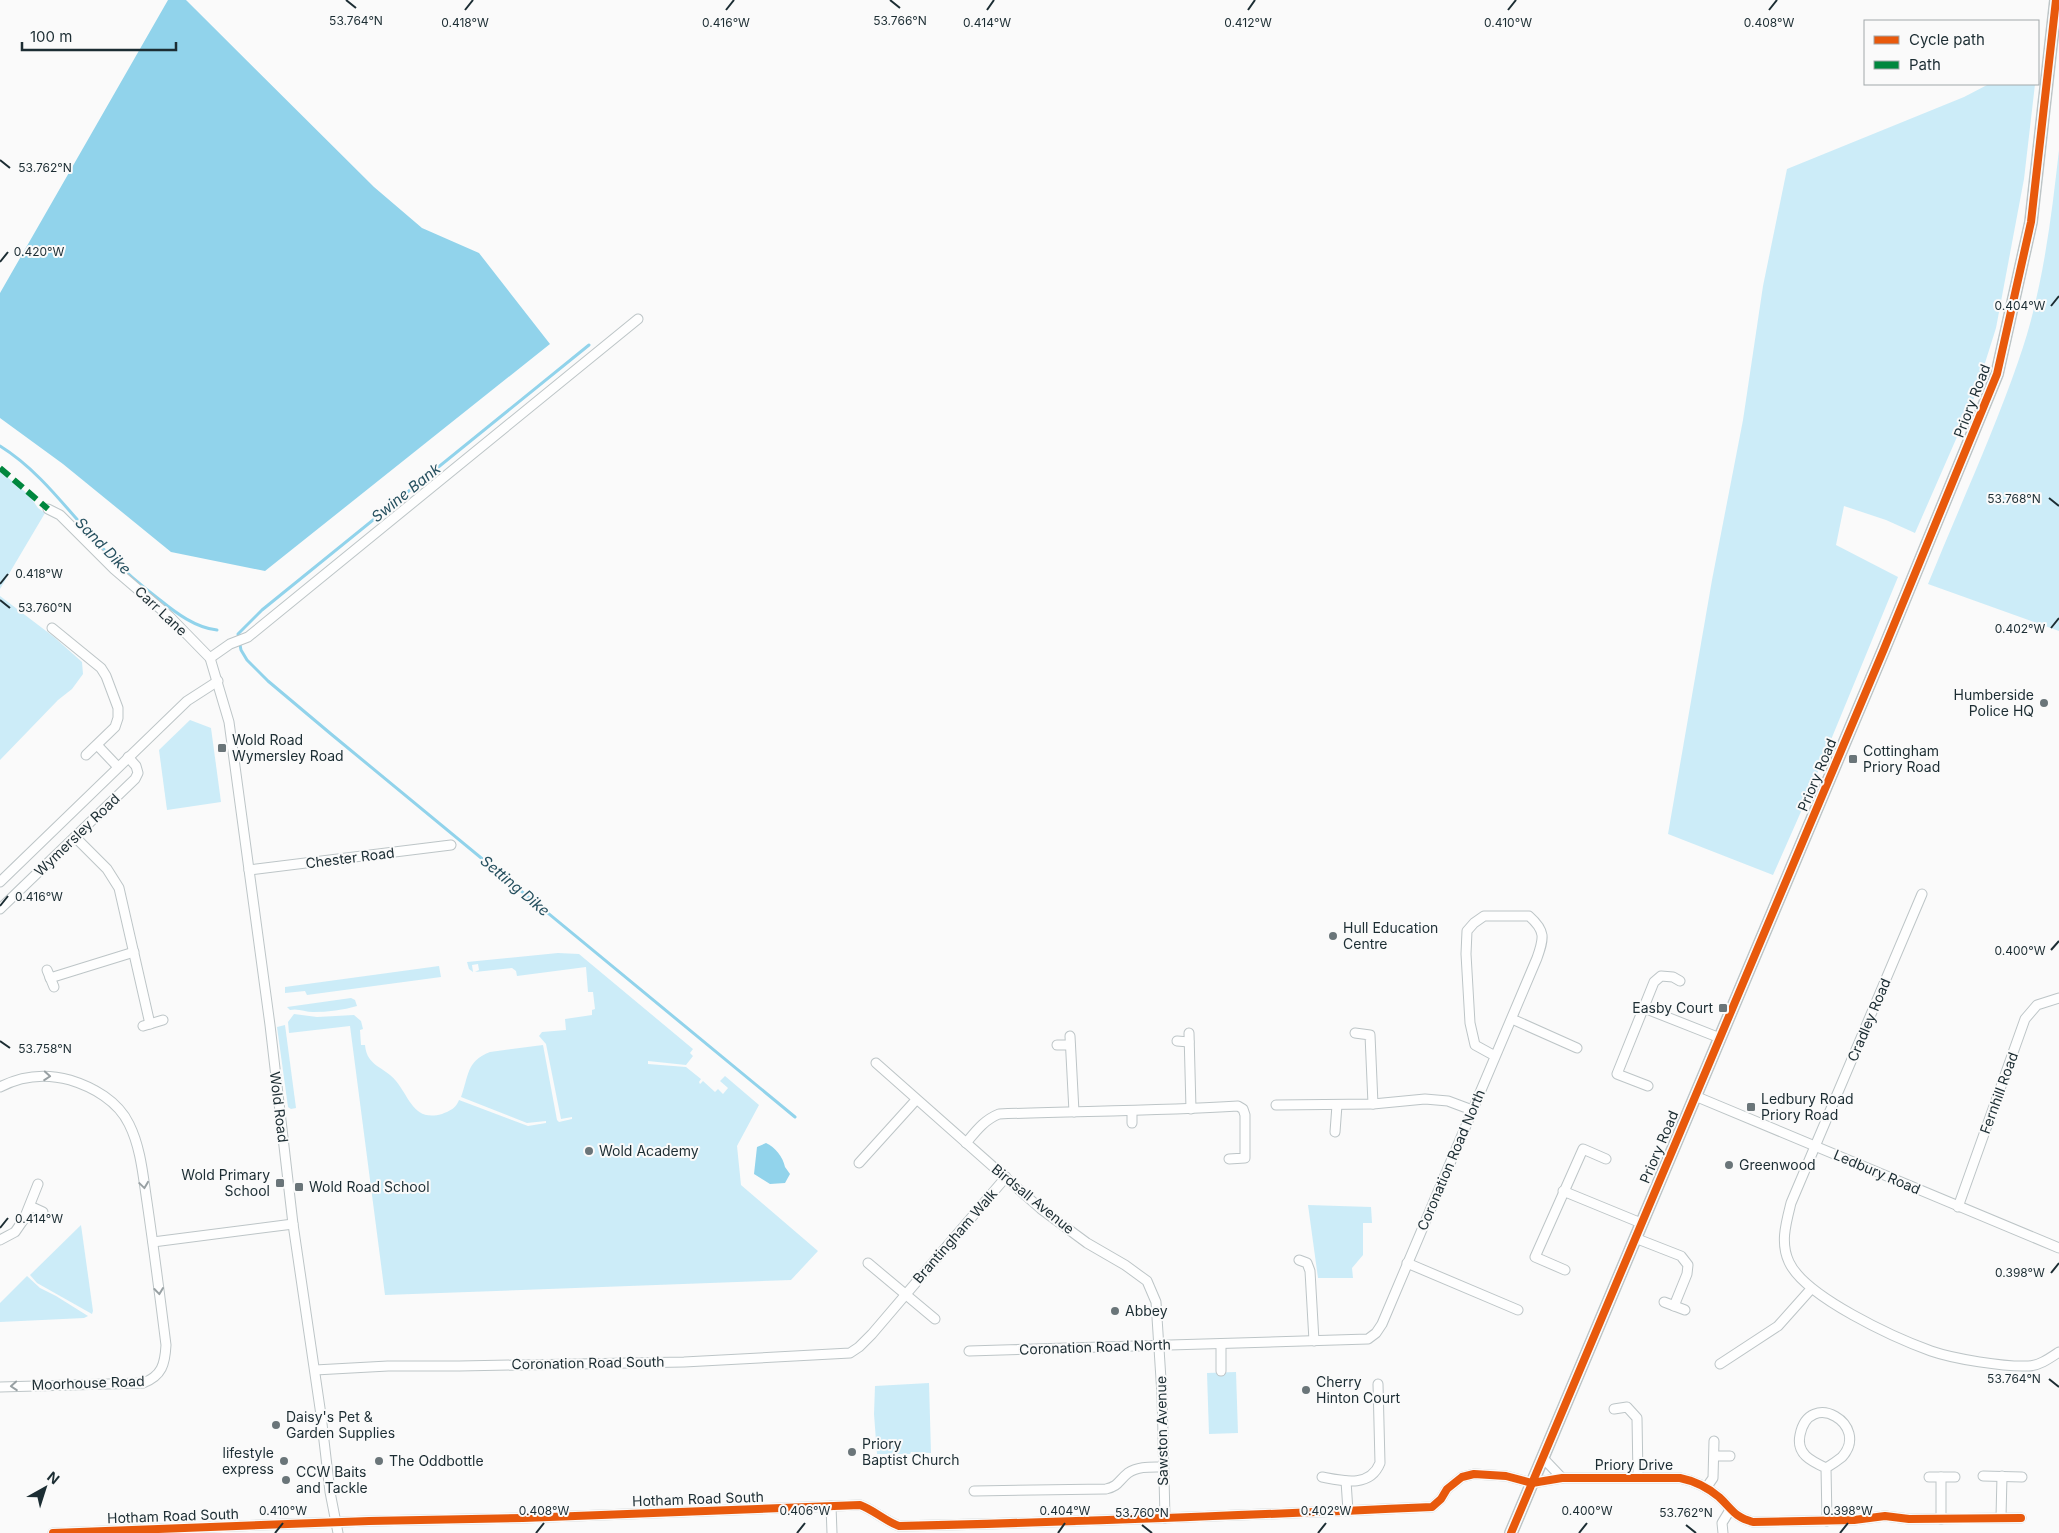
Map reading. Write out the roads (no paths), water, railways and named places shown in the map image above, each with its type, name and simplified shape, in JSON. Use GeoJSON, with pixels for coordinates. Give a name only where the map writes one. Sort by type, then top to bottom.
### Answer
{"type":"FeatureCollection","features":[{"type":"Feature","properties":{"kind":"street","name":"Priory Road"},"geometry":{"type":"LineString","coordinates":[[1511,1533],[1892,631],[1997,374],[2031,222],[2056,0]]}},
{"type":"Feature","properties":{"kind":"street"},"geometry":{"type":"LineString","coordinates":[[210,658],[234,642],[248,637],[638,319]]}},
{"type":"Feature","properties":{"kind":"street","name":"Carr Lane"},"geometry":{"type":"LineString","coordinates":[[48,509],[60,516],[114,568],[170,617],[210,658],[218,681]]}},
{"type":"Feature","properties":{"kind":"street"},"geometry":{"type":"LineString","coordinates":[[52,628],[101,668],[118,708],[118,718],[115,727],[98,746],[86,755]]}},
{"type":"Feature","properties":{"kind":"street"},"geometry":{"type":"LineString","coordinates":[[60,635],[67,628]]}},
{"type":"Feature","properties":{"kind":"street","name":"Wymersley Road"},"geometry":{"type":"LineString","coordinates":[[0,882],[187,701],[218,681]]}},
{"type":"Feature","properties":{"kind":"street","name":"Wold Road"},"geometry":{"type":"LineString","coordinates":[[218,681],[229,722],[270,1025],[293,1224],[315,1370],[330,1492],[338,1533]]}},
{"type":"Feature","properties":{"kind":"street"},"geometry":{"type":"LineString","coordinates":[[98,746],[118,767]]}},
{"type":"Feature","properties":{"kind":"street","name":"Wymersley Road"},"geometry":{"type":"LineString","coordinates":[[0,909],[135,779],[138,773],[136,766],[128,757]]}},
{"type":"Feature","properties":{"kind":"street"},"geometry":{"type":"LineString","coordinates":[[75,836],[107,868],[119,888],[134,952],[147,1025],[163,1020]]}},
{"type":"Feature","properties":{"kind":"street","name":"Chester Road"},"geometry":{"type":"LineString","coordinates":[[249,870],[451,845]]}},
{"type":"Feature","properties":{"kind":"street","name":"Cradley Road"},"geometry":{"type":"LineString","coordinates":[[1922,894],[1791,1203],[1783,1237],[1788,1262],[1799,1279],[1811,1289],[1874,1327],[1932,1352],[1986,1363],[2030,1366],[2045,1361],[2059,1352]]}},
{"type":"Feature","properties":{"kind":"street","name":"Coronation Road North"},"geometry":{"type":"LineString","coordinates":[[969,1351],[1368,1339],[1382,1324],[1512,1019],[1543,941],[1540,925],[1530,916],[1484,916],[1467,931],[1470,1023],[1475,1045],[1495,1056]]}},
{"type":"Feature","properties":{"kind":"street"},"geometry":{"type":"LineString","coordinates":[[54,987],[49,974],[134,952]]}},
{"type":"Feature","properties":{"kind":"street"},"geometry":{"type":"LineString","coordinates":[[1648,1086],[1617,1074],[1654,982],[1661,976],[1672,977],[1680,981]]}},
{"type":"Feature","properties":{"kind":"street","name":"Fernhill Road"},"geometry":{"type":"LineString","coordinates":[[1958,1206],[2025,1019],[2037,1005],[2059,998]]}},
{"type":"Feature","properties":{"kind":"street"},"geometry":{"type":"LineString","coordinates":[[1644,1008],[1720,1038]]}},
{"type":"Feature","properties":{"kind":"street"},"geometry":{"type":"LineString","coordinates":[[1512,1019],[1577,1048]]}},
{"type":"Feature","properties":{"kind":"street"},"geometry":{"type":"LineString","coordinates":[[1355,1033],[1370,1035],[1373,1104]]}},
{"type":"Feature","properties":{"kind":"street"},"geometry":{"type":"LineString","coordinates":[[1177,1041],[1189,1037],[1191,1109]]}},
{"type":"Feature","properties":{"kind":"street"},"geometry":{"type":"LineString","coordinates":[[1057,1045],[1070,1040],[1074,1112]]}},
{"type":"Feature","properties":{"kind":"street","name":"Birdsall Avenue"},"geometry":{"type":"LineString","coordinates":[[876,1063],[1041,1209],[1087,1243],[1125,1265],[1147,1281],[1156,1302],[1159,1345]]}},
{"type":"Feature","properties":{"kind":"street","name":"Moorhouse Road"},"geometry":{"type":"LineString","coordinates":[[0,1087],[16,1079],[43,1075],[82,1084],[99,1092],[114,1105],[129,1123],[140,1156],[166,1345],[165,1362],[161,1372],[152,1380],[143,1383],[0,1387]]}},
{"type":"Feature","properties":{"kind":"street","name":"Ledbury Road"},"geometry":{"type":"LineString","coordinates":[[1695,1096],[2059,1248]]}},
{"type":"Feature","properties":{"kind":"street"},"geometry":{"type":"LineString","coordinates":[[1276,1105],[1373,1104],[1425,1099],[1448,1101],[1472,1110]]}},
{"type":"Feature","properties":{"kind":"street"},"geometry":{"type":"LineString","coordinates":[[859,1163],[916,1100]]}},
{"type":"Feature","properties":{"kind":"street"},"geometry":{"type":"LineString","coordinates":[[1335,1132],[1336,1105]]}},
{"type":"Feature","properties":{"kind":"street"},"geometry":{"type":"LineString","coordinates":[[966,1143],[982,1124],[999,1114],[1132,1112],[1238,1106],[1243,1109],[1245,1158],[1229,1159]]}},
{"type":"Feature","properties":{"kind":"street"},"geometry":{"type":"LineString","coordinates":[[1132,1112],[1132,1123]]}},
{"type":"Feature","properties":{"kind":"street"},"geometry":{"type":"LineString","coordinates":[[1565,1270],[1535,1257],[1563,1191],[1584,1149],[1606,1159]]}},
{"type":"Feature","properties":{"kind":"street","name":"Brantingham Walk"},"geometry":{"type":"LineString","coordinates":[[859,1347],[1006,1178]]}},
{"type":"Feature","properties":{"kind":"street"},"geometry":{"type":"LineString","coordinates":[[0,1240],[14,1232],[24,1219],[38,1184]]}},
{"type":"Feature","properties":{"kind":"street"},"geometry":{"type":"LineString","coordinates":[[1563,1191],[1641,1223]]}},
{"type":"Feature","properties":{"kind":"street"},"geometry":{"type":"LineString","coordinates":[[30,1206],[43,1212]]}},
{"type":"Feature","properties":{"kind":"street"},"geometry":{"type":"LineString","coordinates":[[153,1242],[293,1224]]}},
{"type":"Feature","properties":{"kind":"street"},"geometry":{"type":"LineString","coordinates":[[1634,1238],[1681,1256],[1688,1265],[1687,1274],[1674,1306]]}},
{"type":"Feature","properties":{"kind":"street"},"geometry":{"type":"LineString","coordinates":[[1299,1260],[1307,1263],[1310,1271],[1314,1340]]}},
{"type":"Feature","properties":{"kind":"street","name":"Brantingham Walk"},"geometry":{"type":"LineString","coordinates":[[868,1263],[935,1319]]}},
{"type":"Feature","properties":{"kind":"street"},"geometry":{"type":"LineString","coordinates":[[1407,1263],[1518,1310]]}},
{"type":"Feature","properties":{"kind":"street"},"geometry":{"type":"LineString","coordinates":[[1720,1364],[1778,1326],[1811,1289]]}},
{"type":"Feature","properties":{"kind":"street"},"geometry":{"type":"LineString","coordinates":[[1664,1302],[1685,1310]]}},
{"type":"Feature","properties":{"kind":"street"},"geometry":{"type":"LineString","coordinates":[[1221,1344],[1221,1371]]}},
{"type":"Feature","properties":{"kind":"street","name":"Sawston Avenue"},"geometry":{"type":"LineString","coordinates":[[1159,1345],[1165,1518]]}},
{"type":"Feature","properties":{"kind":"street","name":"Coronation Road South"},"geometry":{"type":"LineString","coordinates":[[315,1370],[388,1366],[684,1362],[817,1356],[850,1353],[859,1347]]}},
{"type":"Feature","properties":{"kind":"street"},"geometry":{"type":"LineString","coordinates":[[1322,1477],[1346,1481],[1369,1479],[1376,1472],[1380,1464],[1378,1384]]}},
{"type":"Feature","properties":{"kind":"street"},"geometry":{"type":"LineString","coordinates":[[1614,1408],[1627,1407],[1637,1418],[1638,1477]]}},
{"type":"Feature","properties":{"kind":"street"},"geometry":{"type":"LineString","coordinates":[[1823,1412],[1833,1414],[1843,1422],[1849,1432],[1848,1448],[1841,1457],[1826,1468],[1808,1459],[1801,1452],[1798,1443],[1802,1424],[1810,1416],[1823,1412]]}},
{"type":"Feature","properties":{"kind":"street"},"geometry":{"type":"LineString","coordinates":[[1706,1488],[1713,1478],[1714,1441]]}},
{"type":"Feature","properties":{"kind":"street"},"geometry":{"type":"LineString","coordinates":[[1715,1456],[1730,1456]]}},
{"type":"Feature","properties":{"kind":"street"},"geometry":{"type":"LineString","coordinates":[[1544,1458],[1562,1478]]}},
{"type":"Feature","properties":{"kind":"street"},"geometry":{"type":"LineString","coordinates":[[974,1491],[1106,1489],[1115,1487],[1128,1473],[1141,1467],[1163,1467]]}},
{"type":"Feature","properties":{"kind":"street"},"geometry":{"type":"LineString","coordinates":[[1826,1468],[1827,1521]]}},
{"type":"Feature","properties":{"kind":"street","name":"Hotham Road South"},"geometry":{"type":"LineString","coordinates":[[53,1533],[154,1531],[860,1505],[871,1509],[899,1526],[1165,1518],[1432,1507],[1441,1499],[1447,1489],[1462,1477],[1474,1474],[1506,1476],[1532,1483]]}},
{"type":"Feature","properties":{"kind":"street"},"geometry":{"type":"LineString","coordinates":[[1983,1476],[2022,1477]]}},
{"type":"Feature","properties":{"kind":"street"},"geometry":{"type":"LineString","coordinates":[[2001,1517],[2002,1476]]}},
{"type":"Feature","properties":{"kind":"street"},"geometry":{"type":"LineString","coordinates":[[1929,1477],[1955,1477]]}},
{"type":"Feature","properties":{"kind":"street"},"geometry":{"type":"LineString","coordinates":[[1941,1477],[1941,1518]]}},
{"type":"Feature","properties":{"kind":"street","name":"Priory Drive"},"geometry":{"type":"LineString","coordinates":[[1532,1483],[1562,1478],[1680,1478],[1694,1481],[1706,1488],[1741,1518],[1753,1522],[1854,1520],[1884,1516],[1909,1520],[2021,1518]]}},
{"type":"Feature","properties":{"kind":"street"},"geometry":{"type":"LineString","coordinates":[[1346,1481],[1348,1511]]}},
{"type":"Feature","properties":{"kind":"street"},"geometry":{"type":"LineString","coordinates":[[831,1506],[832,1533]]}},
{"type":"Feature","properties":{"kind":"street"},"geometry":{"type":"LineString","coordinates":[[1723,1533],[1722,1523],[1730,1510]]}},
{"type":"Feature","properties":{"kind":"water"},"geometry":{"type":"Polygon","coordinates":[[[168,0],[186,0],[374,187],[422,228],[479,253],[550,344],[265,571],[171,552],[63,464],[0,418],[0,293],[168,0]]]}},
{"type":"Feature","properties":{"kind":"water"},"geometry":{"type":"Polygon","coordinates":[[[766,1143],[778,1153],[790,1174],[785,1183],[770,1184],[754,1174],[757,1147],[766,1143]]]}},
{"type":"Feature","properties":{"kind":"waterway","name":"Setting Dike"},"geometry":{"type":"LineString","coordinates":[[589,345],[262,610],[238,634],[241,650],[247,660],[268,681],[795,1117]]}},
{"type":"Feature","properties":{"kind":"waterway","name":"Sand Dike"},"geometry":{"type":"LineString","coordinates":[[0,446],[16,457],[45,483],[98,543],[135,580],[180,615],[201,626],[217,630]]}},
{"type":"Feature","properties":{"kind":"place","name":"Humberside Police HQ"},"geometry":{"type":"Point","coordinates":[2044,703]}},
{"type":"Feature","properties":{"kind":"place","name":"Wold Road Wymersley Road"},"geometry":{"type":"Point","coordinates":[222,748]}},
{"type":"Feature","properties":{"kind":"place","name":"Cottingham Priory Road"},"geometry":{"type":"Point","coordinates":[1853,759]}},
{"type":"Feature","properties":{"kind":"place","name":"Hull Education Centre"},"geometry":{"type":"Point","coordinates":[1333,936]}},
{"type":"Feature","properties":{"kind":"place","name":"Easby Court"},"geometry":{"type":"Point","coordinates":[1723,1008]}},
{"type":"Feature","properties":{"kind":"place","name":"Ledbury Road Priory Road"},"geometry":{"type":"Point","coordinates":[1751,1107]}},
{"type":"Feature","properties":{"kind":"place","name":"Wold Academy"},"geometry":{"type":"Point","coordinates":[589,1151]}},
{"type":"Feature","properties":{"kind":"place","name":"Greenwood"},"geometry":{"type":"Point","coordinates":[1729,1165]}},
{"type":"Feature","properties":{"kind":"place","name":"Wold Primary School"},"geometry":{"type":"Point","coordinates":[280,1183]}},
{"type":"Feature","properties":{"kind":"place","name":"Wold Road School"},"geometry":{"type":"Point","coordinates":[299,1187]}},
{"type":"Feature","properties":{"kind":"place","name":"Abbey"},"geometry":{"type":"Point","coordinates":[1115,1311]}},
{"type":"Feature","properties":{"kind":"place","name":"Cherry Hinton Court"},"geometry":{"type":"Point","coordinates":[1306,1390]}},
{"type":"Feature","properties":{"kind":"place","name":"Daisy's Pet & Garden Supplies"},"geometry":{"type":"Point","coordinates":[276,1425]}},
{"type":"Feature","properties":{"kind":"place","name":"Priory Baptist Church"},"geometry":{"type":"Point","coordinates":[852,1452]}},
{"type":"Feature","properties":{"kind":"place","name":"lifestyle express"},"geometry":{"type":"Point","coordinates":[284,1461]}},
{"type":"Feature","properties":{"kind":"place","name":"The Oddbottle"},"geometry":{"type":"Point","coordinates":[379,1461]}},
{"type":"Feature","properties":{"kind":"place","name":"CCW Baits and Tackle"},"geometry":{"type":"Point","coordinates":[286,1480]}},
{"type":"Feature","properties":{"kind":"water label","name":"Swine Bank"},"geometry":{"type":"Point","coordinates":[406,493]}}]}
